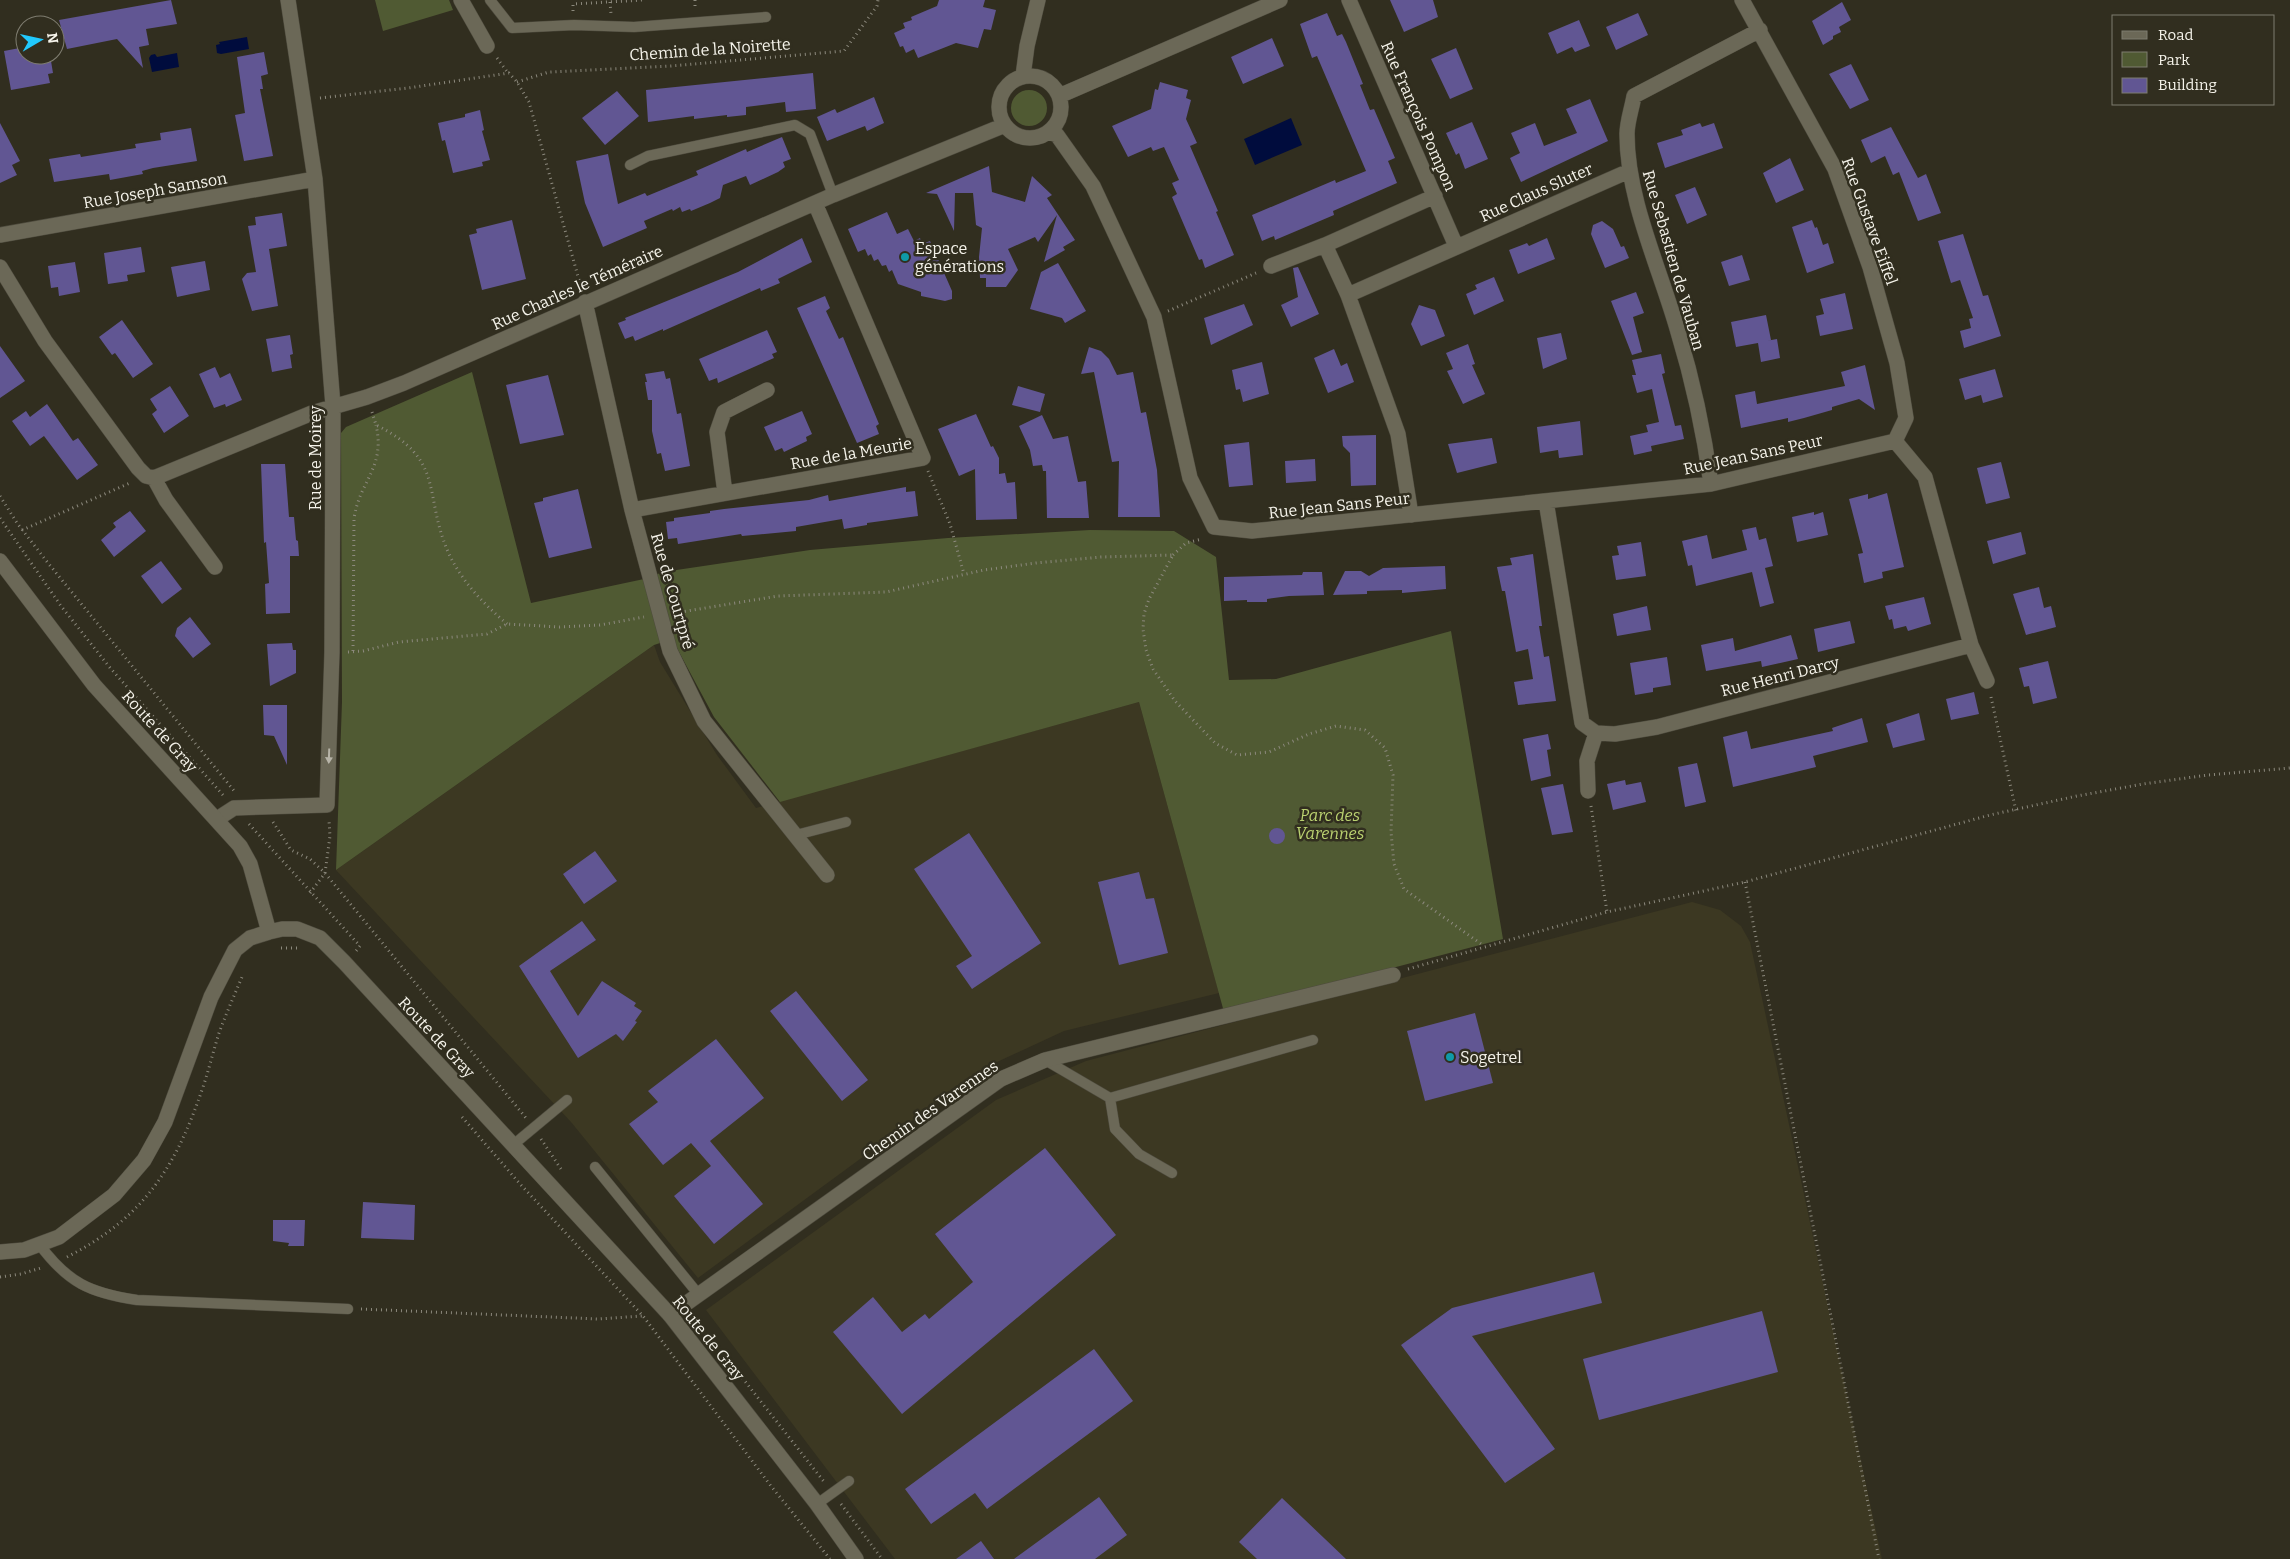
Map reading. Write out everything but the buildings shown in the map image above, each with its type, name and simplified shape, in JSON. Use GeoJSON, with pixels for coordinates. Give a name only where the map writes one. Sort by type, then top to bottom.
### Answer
{"type":"FeatureCollection","features":[{"type":"Feature","properties":{"kind":"street","name":"Rue de Moirey"},"geometry":{"type":"LineString","coordinates":[[288,0],[315,179],[333,406],[332,652],[327,804]]}},
{"type":"Feature","properties":{"kind":"street"},"geometry":{"type":"LineString","coordinates":[[461,0],[487,46]]}},
{"type":"Feature","properties":{"kind":"street"},"geometry":{"type":"LineString","coordinates":[[1023,76],[1027,46],[1038,0]]}},
{"type":"Feature","properties":{"kind":"street"},"geometry":{"type":"LineString","coordinates":[[1059,96],[1280,0]]}},
{"type":"Feature","properties":{"kind":"street","name":"Rue François Pompon"},"geometry":{"type":"LineString","coordinates":[[1349,0],[1456,246]]}},
{"type":"Feature","properties":{"kind":"street","name":"Rue Gustave Eiffel"},"geometry":{"type":"LineString","coordinates":[[1742,0],[1835,169],[1870,268],[1897,363],[1906,418],[1895,441]]}},
{"type":"Feature","properties":{"kind":"street","name":"Rue Sebastien de Vauban"},"geometry":{"type":"LineString","coordinates":[[1711,484],[1700,420],[1678,332],[1652,252],[1629,171],[1627,132],[1634,96],[1760,30]]}},
{"type":"Feature","properties":{"kind":"street"},"geometry":{"type":"LineString","coordinates":[[1023,76],[1041,78],[1055,88],[1059,96],[1060,116],[1049,132],[1030,139],[1012,132],[1000,116],[1001,96],[1014,80],[1023,76]]}},
{"type":"Feature","properties":{"kind":"street","name":"Rue Charles le Téméraire"},"geometry":{"type":"LineString","coordinates":[[150,477],[312,413],[367,397],[833,195],[1005,125]]}},
{"type":"Feature","properties":{"kind":"street"},"geometry":{"type":"LineString","coordinates":[[1049,132],[1056,135],[1093,186],[1154,317],[1190,478],[1214,527]]}},
{"type":"Feature","properties":{"kind":"street","name":"Rue Claus Sluter"},"geometry":{"type":"LineString","coordinates":[[1348,295],[1629,171]]}},
{"type":"Feature","properties":{"kind":"street","name":"Rue Joseph Samson"},"geometry":{"type":"LineString","coordinates":[[0,235],[315,179]]}},
{"type":"Feature","properties":{"kind":"street"},"geometry":{"type":"LineString","coordinates":[[1271,266],[1326,245],[1435,196]]}},
{"type":"Feature","properties":{"kind":"street","name":"Rue de la Meurie"},"geometry":{"type":"LineString","coordinates":[[632,510],[923,458],[815,203]]}},
{"type":"Feature","properties":{"kind":"street"},"geometry":{"type":"LineString","coordinates":[[1326,245],[1348,295],[1398,434],[1411,515]]}},
{"type":"Feature","properties":{"kind":"street"},"geometry":{"type":"LineString","coordinates":[[0,267],[45,342],[150,477],[215,567]]}},
{"type":"Feature","properties":{"kind":"street","name":"Rue de Courtpré"},"geometry":{"type":"LineString","coordinates":[[585,302],[632,510],[670,651],[704,721],[828,875]]}},
{"type":"Feature","properties":{"kind":"street"},"geometry":{"type":"LineString","coordinates":[[725,493],[717,432],[724,412],[767,390]]}},
{"type":"Feature","properties":{"kind":"street"},"geometry":{"type":"LineString","coordinates":[[1895,441],[1925,477],[1971,645],[1987,681]]}},
{"type":"Feature","properties":{"kind":"street","name":"Rue Jean Sans Peur"},"geometry":{"type":"LineString","coordinates":[[1214,527],[1252,531],[1711,484],[1895,441]]}},
{"type":"Feature","properties":{"kind":"street"},"geometry":{"type":"LineString","coordinates":[[1546,501],[1582,723],[1596,733],[1587,761],[1588,791]]}},
{"type":"Feature","properties":{"kind":"street","name":"Route de Gray"},"geometry":{"type":"LineString","coordinates":[[0,561],[94,685],[240,846],[250,864],[269,932],[282,929],[297,929],[320,938],[344,962],[670,1315],[817,1504],[856,1559]]}},
{"type":"Feature","properties":{"kind":"street","name":"Rue Henri Darcy"},"geometry":{"type":"LineString","coordinates":[[1596,733],[1615,734],[1657,726],[1971,645]]}},
{"type":"Feature","properties":{"kind":"street"},"geometry":{"type":"LineString","coordinates":[[216,819],[234,808],[327,804]]}},
{"type":"Feature","properties":{"kind":"street"},"geometry":{"type":"LineString","coordinates":[[0,1252],[24,1250],[59,1237],[114,1195],[144,1160],[165,1122],[211,997],[235,950],[250,938],[269,932]]}},
{"type":"Feature","properties":{"kind":"street","name":"Chemin des Varennes"},"geometry":{"type":"LineString","coordinates":[[670,1315],[1001,1079],[1045,1060],[1393,974]]}},
{"type":"Feature","properties":{"kind":"lane"},"geometry":{"type":"LineString","coordinates":[[490,0],[512,28],[634,27],[766,17]]}},
{"type":"Feature","properties":{"kind":"lane"},"geometry":{"type":"LineString","coordinates":[[630,165],[648,156],[795,124],[810,134],[833,195]]}},
{"type":"Feature","properties":{"kind":"lane"},"geometry":{"type":"LineString","coordinates":[[796,835],[846,822]]}},
{"type":"Feature","properties":{"kind":"lane"},"geometry":{"type":"LineString","coordinates":[[1045,1060],[1110,1098],[1313,1040]]}},
{"type":"Feature","properties":{"kind":"lane"},"geometry":{"type":"LineString","coordinates":[[1110,1098],[1115,1129],[1139,1154],[1172,1173]]}},
{"type":"Feature","properties":{"kind":"lane"},"geometry":{"type":"LineString","coordinates":[[512,1145],[567,1100]]}},
{"type":"Feature","properties":{"kind":"lane"},"geometry":{"type":"LineString","coordinates":[[595,1167],[698,1295]]}},
{"type":"Feature","properties":{"kind":"lane"},"geometry":{"type":"LineString","coordinates":[[39,1244],[54,1264],[76,1283],[110,1296],[137,1300],[348,1309]]}},
{"type":"Feature","properties":{"kind":"lane"},"geometry":{"type":"LineString","coordinates":[[817,1504],[849,1481]]}},
{"type":"Feature","properties":{"kind":"path"},"geometry":{"type":"LineString","coordinates":[[574,26],[573,4],[643,0]]}},
{"type":"Feature","properties":{"kind":"path","name":"Chemin de la Noirette"},"geometry":{"type":"LineString","coordinates":[[517,82],[549,72],[671,66],[844,51],[877,6],[878,0]]}},
{"type":"Feature","properties":{"kind":"path"},"geometry":{"type":"LineString","coordinates":[[304,100],[408,88],[509,73],[529,102],[585,302]]}},
{"type":"Feature","properties":{"kind":"path"},"geometry":{"type":"LineString","coordinates":[[1154,317],[1271,266]]}},
{"type":"Feature","properties":{"kind":"path"},"geometry":{"type":"LineString","coordinates":[[353,651],[354,519],[359,500],[377,462],[380,444],[367,397]]}},
{"type":"Feature","properties":{"kind":"path"},"geometry":{"type":"LineString","coordinates":[[376,425],[403,441],[418,455],[428,474],[437,519],[450,555],[470,588],[507,624]]}},
{"type":"Feature","properties":{"kind":"path"},"geometry":{"type":"LineString","coordinates":[[923,458],[950,524],[964,574]]}},
{"type":"Feature","properties":{"kind":"path"},"geometry":{"type":"LineString","coordinates":[[22,530],[150,477]]}},
{"type":"Feature","properties":{"kind":"path"},"geometry":{"type":"LineString","coordinates":[[0,496],[22,530],[235,792],[243,793]]}},
{"type":"Feature","properties":{"kind":"path"},"geometry":{"type":"LineString","coordinates":[[0,518],[66,613],[111,668],[310,893],[360,946],[344,962]]}},
{"type":"Feature","properties":{"kind":"path"},"geometry":{"type":"LineString","coordinates":[[1214,527],[1203,538],[1186,544],[1173,555],[1149,599],[1143,629],[1146,650],[1153,669],[1175,701],[1215,743],[1237,755],[1268,752],[1309,734],[1336,726],[1365,730],[1385,748],[1393,775],[1391,832],[1394,864],[1404,890],[1484,946]]}},
{"type":"Feature","properties":{"kind":"path"},"geometry":{"type":"LineString","coordinates":[[332,652],[353,651],[399,642],[487,634],[507,624],[560,628],[600,625],[778,596],[886,592],[964,574],[1036,563],[1101,557],[1173,555]]}},
{"type":"Feature","properties":{"kind":"path"},"geometry":{"type":"LineString","coordinates":[[1987,681],[2016,811]]}},
{"type":"Feature","properties":{"kind":"path"},"geometry":{"type":"LineString","coordinates":[[1393,974],[1484,946],[1607,912],[1745,882],[1860,849],[2077,796],[2142,784],[2208,775],[2290,768]]}},
{"type":"Feature","properties":{"kind":"path"},"geometry":{"type":"LineString","coordinates":[[1588,791],[1607,912]]}},
{"type":"Feature","properties":{"kind":"path"},"geometry":{"type":"LineString","coordinates":[[310,893],[325,873],[330,836],[327,804]]}},
{"type":"Feature","properties":{"kind":"path"},"geometry":{"type":"LineString","coordinates":[[264,807],[292,850],[310,859],[325,873],[534,1127],[553,1160],[566,1175]]}},
{"type":"Feature","properties":{"kind":"path"},"geometry":{"type":"LineString","coordinates":[[1745,882],[1879,1559]]}},
{"type":"Feature","properties":{"kind":"path"},"geometry":{"type":"LineString","coordinates":[[456,1111],[521,1185],[642,1316],[771,1486],[830,1559]]}},
{"type":"Feature","properties":{"kind":"path"},"geometry":{"type":"LineString","coordinates":[[348,1309],[598,1319],[670,1315]]}},
{"type":"Feature","properties":{"kind":"path"},"geometry":{"type":"LineString","coordinates":[[731,1363],[882,1559]]}},
{"type":"Feature","properties":{"kind":"shaded area"},"geometry":{"type":"Polygon","coordinates":[[[247,37],[249,49],[217,53],[216,45],[220,44],[219,42],[247,37]]]}},
{"type":"Feature","properties":{"kind":"shaded area"},"geometry":{"type":"Polygon","coordinates":[[[177,53],[179,67],[152,72],[149,58],[151,55],[155,54],[157,57],[177,53]]]}},
{"type":"Feature","properties":{"kind":"shaded area"},"geometry":{"type":"Polygon","coordinates":[[[1291,118],[1302,145],[1255,165],[1244,139],[1291,118]]]}},
{"type":"Feature","properties":{"kind":"shaded area"},"geometry":{"type":"Polygon","coordinates":[[[654,645],[660,662],[717,755],[756,808],[1139,702],[1219,993],[1064,1031],[984,1068],[698,1278],[571,1122],[336,870],[654,645]]]}},
{"type":"Feature","properties":{"kind":"shaded area"},"geometry":{"type":"Polygon","coordinates":[[[1692,902],[1720,910],[1741,926],[1750,942],[1882,1559],[895,1559],[706,1310],[996,1100],[1086,1061],[1692,902]]]}},
{"type":"Feature","properties":{"kind":"green space"},"geometry":{"type":"Polygon","coordinates":[[[375,0],[449,0],[453,10],[383,31],[375,0]]]}},
{"type":"Feature","properties":{"kind":"green space"},"geometry":{"type":"Polygon","coordinates":[[[1029,90],[1042,95],[1047,108],[1042,121],[1029,126],[1016,121],[1011,108],[1016,95],[1029,90]]]}},
{"type":"Feature","properties":{"kind":"green space","name":"Parc des Varennes"},"geometry":{"type":"Polygon","coordinates":[[[472,372],[531,603],[644,579],[663,572],[810,550],[948,538],[1090,530],[1174,531],[1216,557],[1229,680],[1276,679],[1451,631],[1503,939],[1224,1012],[1139,702],[780,802],[714,717],[672,639],[654,645],[336,870],[342,702],[341,433],[346,427],[472,372]]]}},
{"type":"Feature","properties":{"kind":"place","name":"Espace générations"},"geometry":{"type":"Point","coordinates":[905,257]}},
{"type":"Feature","properties":{"kind":"place","name":"Sogetrel"},"geometry":{"type":"Point","coordinates":[1450,1057]}}]}
